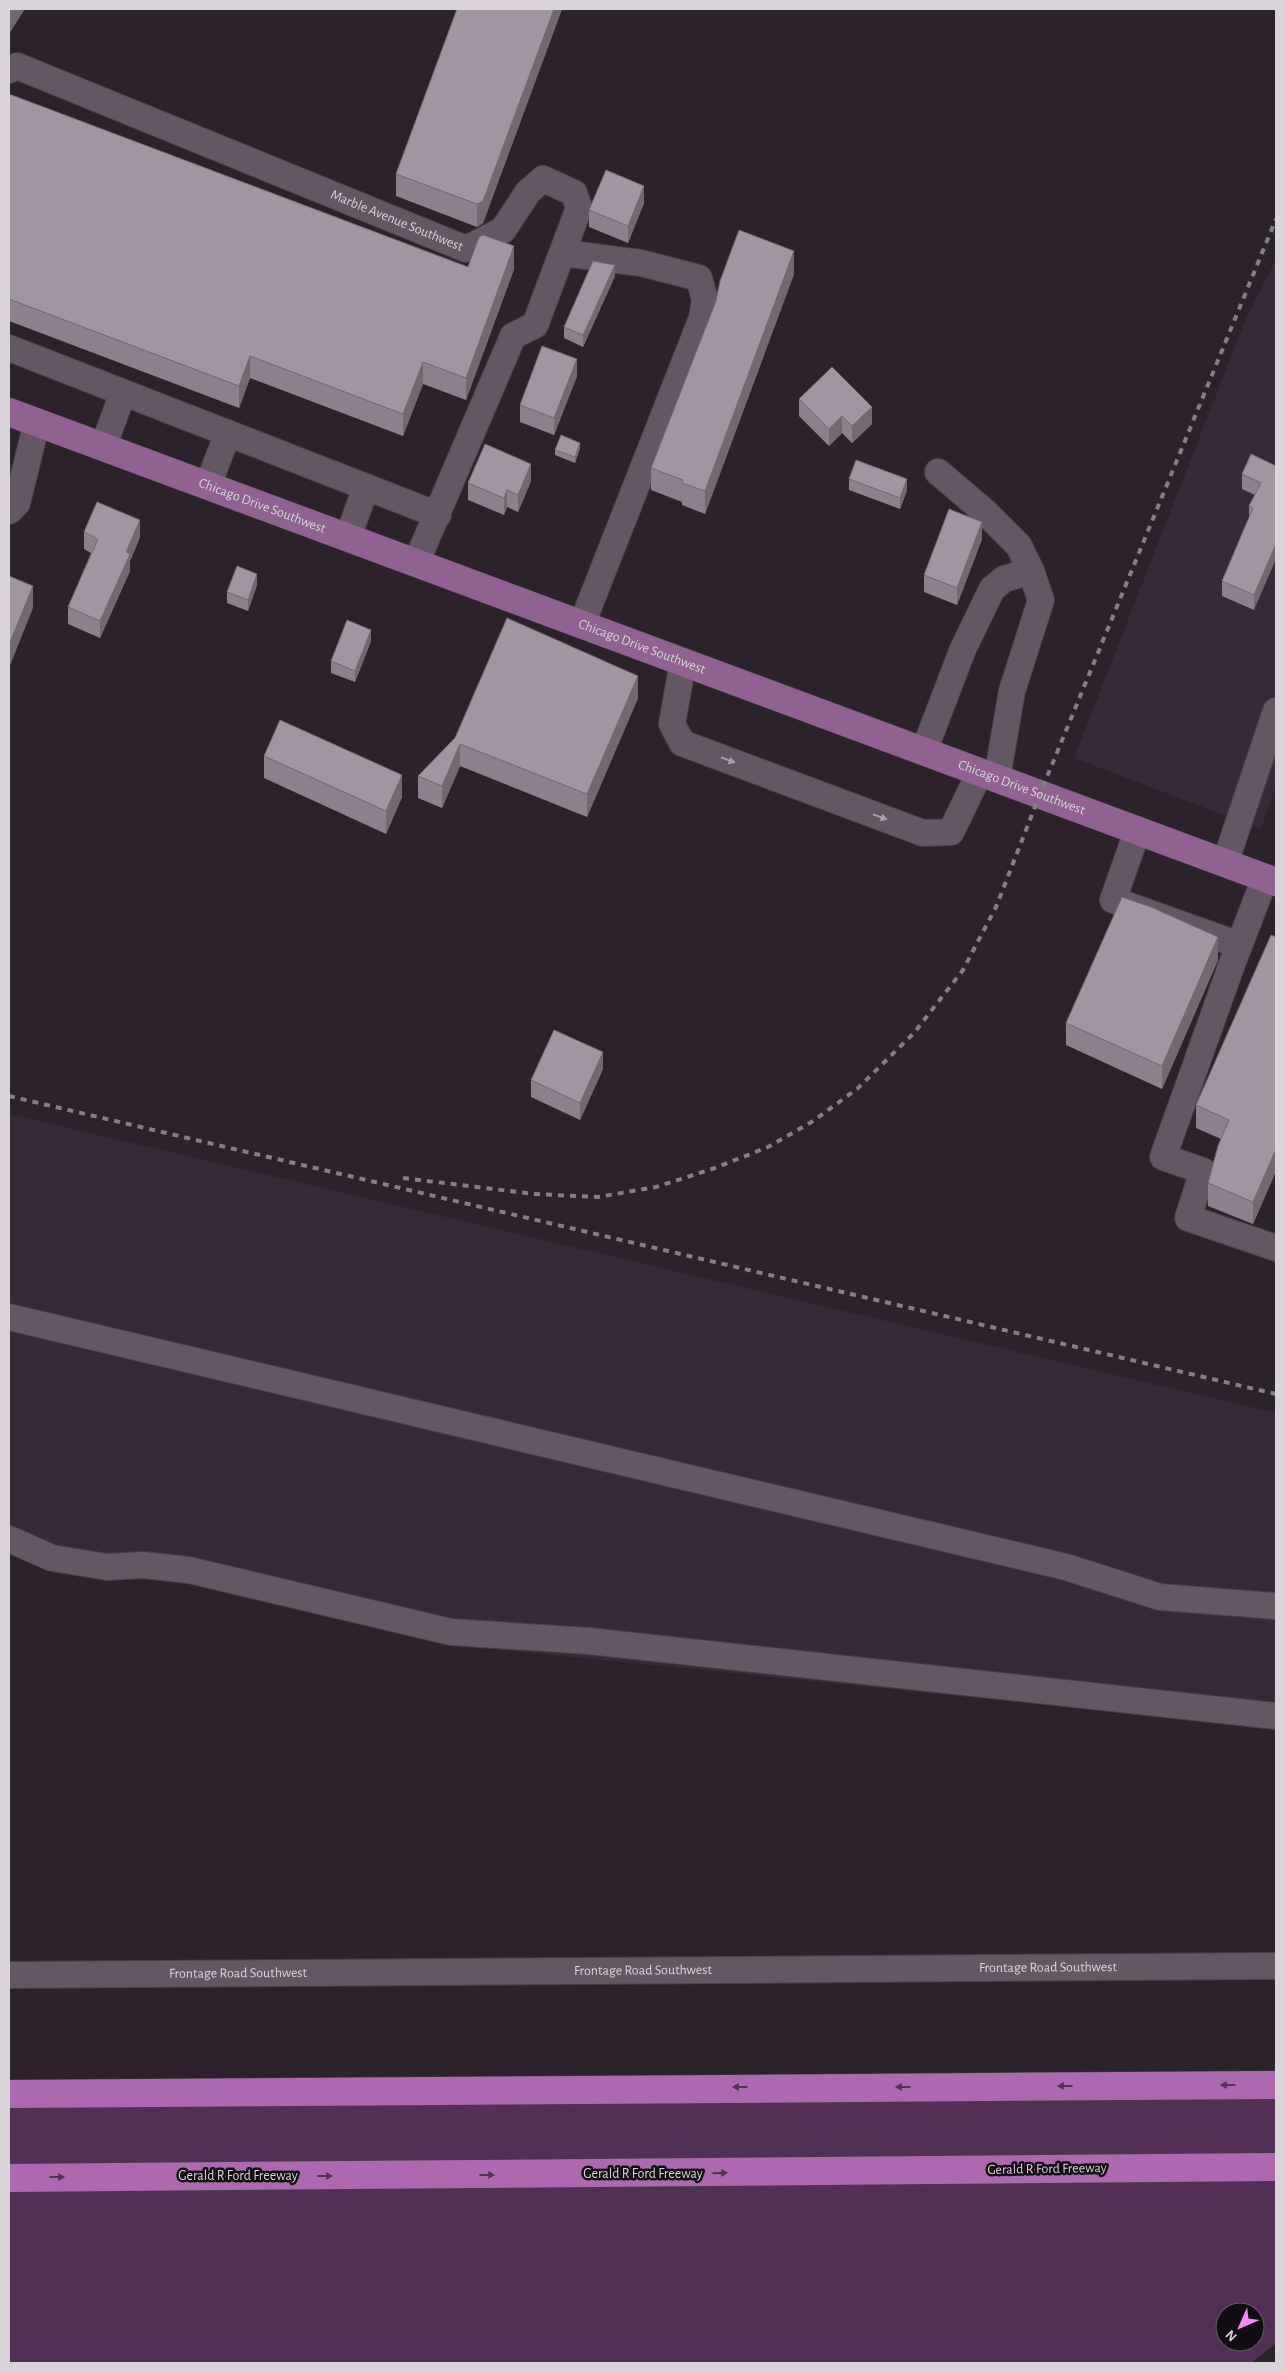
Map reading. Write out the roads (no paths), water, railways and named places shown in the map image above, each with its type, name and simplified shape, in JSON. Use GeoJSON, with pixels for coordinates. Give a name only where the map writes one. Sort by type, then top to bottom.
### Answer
{"type":"FeatureCollection","features":[{"type":"Feature","properties":{"kind":"highway"},"geometry":{"type":"LineString","coordinates":[[9,2094],[1276,2084]]}},
{"type":"Feature","properties":{"kind":"highway","name":"Gerald R Ford Freeway"},"geometry":{"type":"LineString","coordinates":[[9,2178],[1276,2167]]}},
{"type":"Feature","properties":{"kind":"main road","name":"Chicago Drive Southwest"},"geometry":{"type":"LineString","coordinates":[[9,412],[989,775],[1137,832],[1271,880]]}},
{"type":"Feature","properties":{"kind":"street","name":"Marble Avenue Southwest"},"geometry":{"type":"LineString","coordinates":[[9,70],[17,66],[466,249],[503,230],[528,192],[543,179],[574,193],[579,208],[535,325],[513,336],[416,563]]}},
{"type":"Feature","properties":{"kind":"street"},"geometry":{"type":"LineString","coordinates":[[562,253],[641,263],[699,278],[705,300],[702,318],[582,624]]}},
{"type":"Feature","properties":{"kind":"street"},"geometry":{"type":"LineString","coordinates":[[9,348],[438,515]]}},
{"type":"Feature","properties":{"kind":"street"},"geometry":{"type":"LineString","coordinates":[[103,447],[123,393]]}},
{"type":"Feature","properties":{"kind":"street"},"geometry":{"type":"LineString","coordinates":[[9,510],[17,503],[37,422]]}},
{"type":"Feature","properties":{"kind":"street"},"geometry":{"type":"LineString","coordinates":[[208,486],[228,433]]}},
{"type":"Feature","properties":{"kind":"street"},"geometry":{"type":"LineString","coordinates":[[683,662],[672,724],[682,743],[923,833],[950,832],[989,775],[1012,691],[1041,600],[1031,571],[1019,546],[986,512],[938,472]]}},
{"type":"Feature","properties":{"kind":"street"},"geometry":{"type":"LineString","coordinates":[[348,537],[366,487]]}},
{"type":"Feature","properties":{"kind":"street"},"geometry":{"type":"LineString","coordinates":[[924,751],[963,649],[992,589],[1004,579],[1031,571]]}},
{"type":"Feature","properties":{"kind":"street"},"geometry":{"type":"LineString","coordinates":[[1225,863],[1276,711]]}},
{"type":"Feature","properties":{"kind":"street"},"geometry":{"type":"LineString","coordinates":[[1137,832],[1113,900],[1239,945]]}},
{"type":"Feature","properties":{"kind":"street"},"geometry":{"type":"LineString","coordinates":[[1271,880],[1239,945],[1164,1157],[1203,1171],[1188,1218],[1276,1248]]}},
{"type":"Feature","properties":{"kind":"street"},"geometry":{"type":"LineString","coordinates":[[9,1317],[1066,1567],[1160,1597],[1276,1606]]}},
{"type":"Feature","properties":{"kind":"street"},"geometry":{"type":"LineString","coordinates":[[9,1539],[52,1558],[107,1567],[142,1565],[189,1570],[450,1632],[589,1642],[1276,1716]]}},
{"type":"Feature","properties":{"kind":"street","name":"Frontage Road Southwest"},"geometry":{"type":"LineString","coordinates":[[9,1975],[1276,1966]]}},
{"type":"Feature","properties":{"kind":"railway"},"geometry":{"type":"LineString","coordinates":[[403,1178],[534,1194],[598,1197],[656,1187],[715,1168],[768,1147],[813,1121],[857,1089],[914,1033],[963,970],[996,907],[1040,794],[1276,219]]}},
{"type":"Feature","properties":{"kind":"railway"},"geometry":{"type":"LineString","coordinates":[[9,1096],[1276,1394]]}}]}
